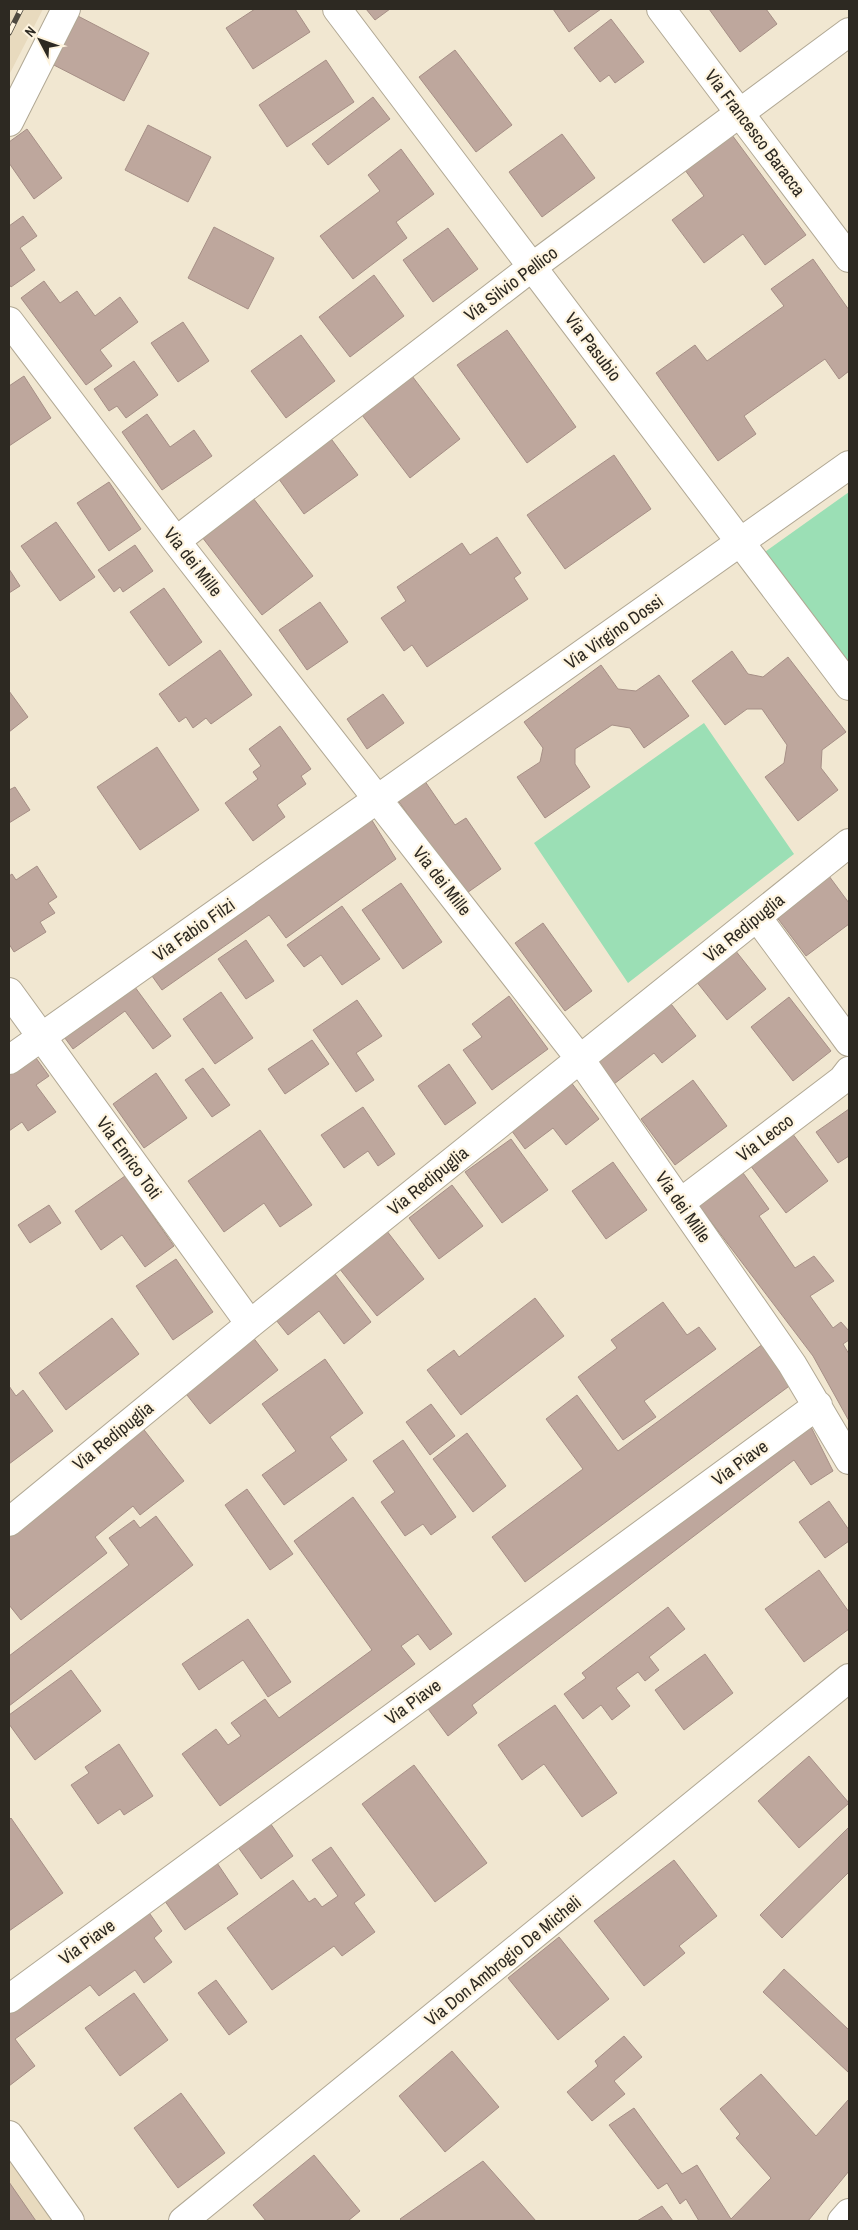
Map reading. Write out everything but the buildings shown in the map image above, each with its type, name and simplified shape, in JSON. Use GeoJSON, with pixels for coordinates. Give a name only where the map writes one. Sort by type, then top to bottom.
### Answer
{"type":"FeatureCollection","features":[{"type":"Feature","properties":{"kind":"street"},"geometry":{"type":"LineString","coordinates":[[9,122],[66,9]]}},
{"type":"Feature","properties":{"kind":"street","name":"Via Pasubio"},"geometry":{"type":"LineString","coordinates":[[337,9],[849,686]]}},
{"type":"Feature","properties":{"kind":"street","name":"Via Francesco Baracca"},"geometry":{"type":"LineString","coordinates":[[661,9],[849,258]]}},
{"type":"Feature","properties":{"kind":"street","name":"Via Silvio Pellico"},"geometry":{"type":"LineString","coordinates":[[176,540],[532,267],[849,32]]}},
{"type":"Feature","properties":{"kind":"street","name":"Via dei Mille"},"geometry":{"type":"LineString","coordinates":[[9,321],[176,540],[580,1059],[792,1364],[849,1460]]}},
{"type":"Feature","properties":{"kind":"street","name":"Via Virgino Dossi"},"geometry":{"type":"LineString","coordinates":[[379,799],[849,465]]}},
{"type":"Feature","properties":{"kind":"street","name":"Via Fabio Filzi"},"geometry":{"type":"LineString","coordinates":[[9,1060],[379,799]]}},
{"type":"Feature","properties":{"kind":"street","name":"Via Redipuglia"},"geometry":{"type":"LineString","coordinates":[[9,1522],[250,1324],[849,843]]}},
{"type":"Feature","properties":{"kind":"street"},"geometry":{"type":"LineString","coordinates":[[758,917],[849,1042]]}},
{"type":"Feature","properties":{"kind":"street","name":"Via Enrico Toti"},"geometry":{"type":"LineString","coordinates":[[9,992],[250,1324]]}},
{"type":"Feature","properties":{"kind":"street","name":"Via Lecco"},"geometry":{"type":"LineString","coordinates":[[680,1203],[842,1080],[849,1071]]}},
{"type":"Feature","properties":{"kind":"street","name":"Via Piave"},"geometry":{"type":"LineString","coordinates":[[9,2000],[818,1405]]}},
{"type":"Feature","properties":{"kind":"street","name":"Via Don Ambrogio De Micheli"},"geometry":{"type":"LineString","coordinates":[[183,2221],[836,1701],[849,1678]]}},
{"type":"Feature","properties":{"kind":"street"},"geometry":{"type":"LineString","coordinates":[[9,2135],[70,2221]]}},
{"type":"Feature","properties":{"kind":"street"},"geometry":{"type":"LineString","coordinates":[[842,2221],[849,2213]]}},
{"type":"Feature","properties":{"kind":"shaded area"},"geometry":{"type":"Polygon","coordinates":[[[9,9],[43,9],[9,75],[9,9]]]}},
{"type":"Feature","properties":{"kind":"shaded area"},"geometry":{"type":"Polygon","coordinates":[[[9,2146],[64,2221],[9,2221],[9,2146]]]}},
{"type":"Feature","properties":{"kind":"green space"},"geometry":{"type":"Polygon","coordinates":[[[849,492],[849,666],[762,554],[849,492]]]}},
{"type":"Feature","properties":{"kind":"green space"},"geometry":{"type":"Polygon","coordinates":[[[704,723],[794,854],[628,983],[534,843],[704,723]]]}},
{"type":"Feature","properties":{"kind":"railway"},"geometry":{"type":"LineString","coordinates":[[9,33],[21,9]]}}]}
